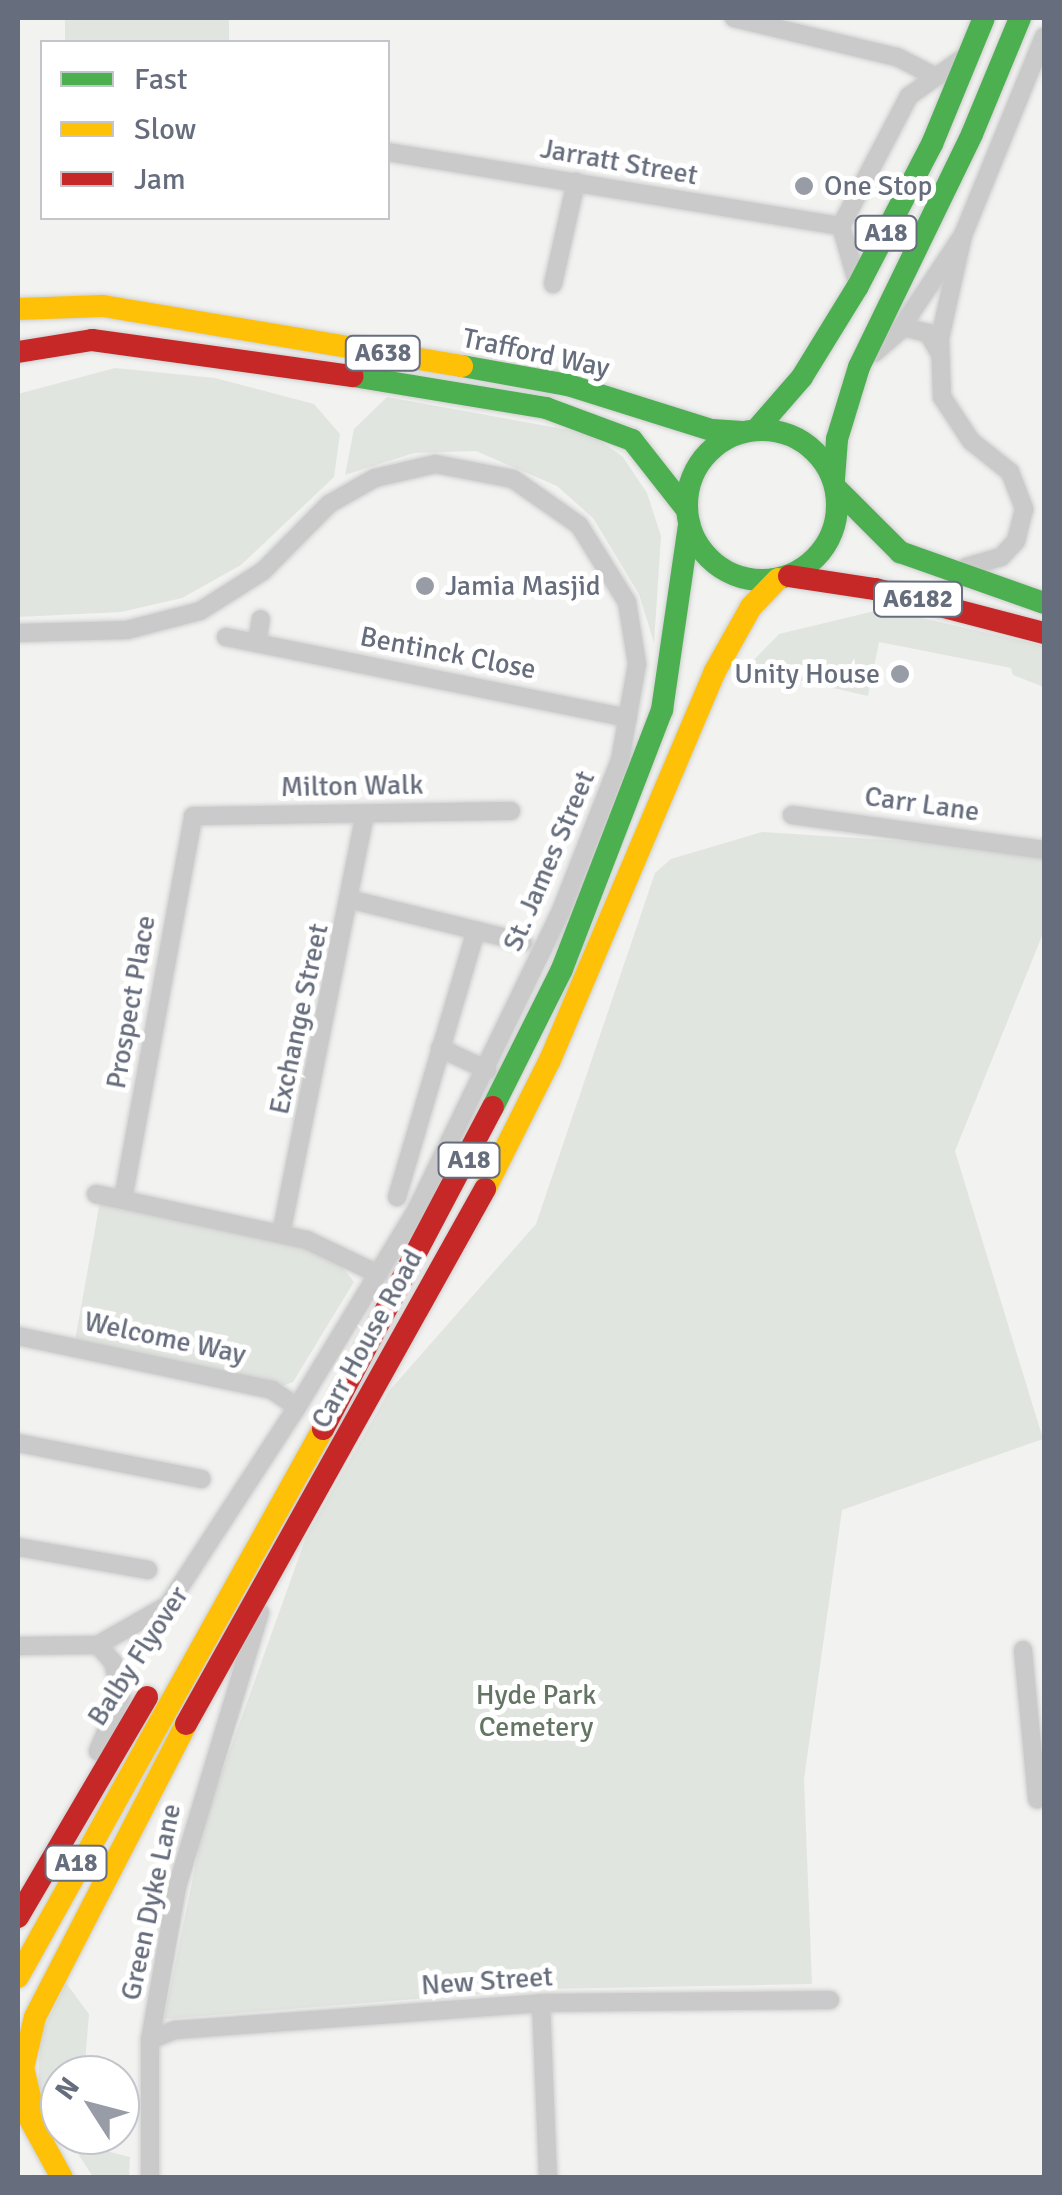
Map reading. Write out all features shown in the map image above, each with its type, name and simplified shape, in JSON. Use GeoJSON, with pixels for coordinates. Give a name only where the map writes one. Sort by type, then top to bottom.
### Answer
{"type":"FeatureCollection","features":[{"type":"Feature","properties":{"kind":"highway","name":"A18"},"geometry":{"type":"LineString","coordinates":[[749,431],[802,378],[858,286],[984,18]]}},
{"type":"Feature","properties":{"kind":"highway","name":"A18"},"geometry":{"type":"LineString","coordinates":[[835,484],[837,439],[859,367],[1020,18]]}},
{"type":"Feature","properties":{"kind":"highway","name":"Trafford Way"},"geometry":{"type":"LineString","coordinates":[[18,309],[103,306],[158,315],[568,385],[712,430],[749,431]]}},
{"type":"Feature","properties":{"kind":"highway","name":"Trafford Way"},"geometry":{"type":"LineString","coordinates":[[18,352],[92,340],[172,346],[546,408],[632,440],[688,517]]}},
{"type":"Feature","properties":{"kind":"highway"},"geometry":{"type":"LineString","coordinates":[[749,431],[807,444],[835,484],[834,527],[808,565],[783,578],[748,580],[723,570],[704,553],[688,517],[695,471],[716,446],[749,431]]}},
{"type":"Feature","properties":{"kind":"highway","name":"A6182"},"geometry":{"type":"LineString","coordinates":[[835,484],[900,552],[937,569],[1044,603]]}},
{"type":"Feature","properties":{"kind":"highway","name":"Carr House Road"},"geometry":{"type":"LineString","coordinates":[[139,1752],[321,1436],[506,1088],[635,793],[678,640],[688,517]]}},
{"type":"Feature","properties":{"kind":"highway","name":"Carr House Road"},"geometry":{"type":"LineString","coordinates":[[38,2127],[24,2068],[35,2017],[175,1744],[485,1189],[550,1060],[714,673],[751,608],[783,578]]}},
{"type":"Feature","properties":{"kind":"highway","name":"A6182"},"geometry":{"type":"LineString","coordinates":[[783,578],[874,589],[1044,634]]}},
{"type":"Feature","properties":{"kind":"highway","name":"Balby Flyover"},"geometry":{"type":"LineString","coordinates":[[18,1917],[178,1646],[321,1436]]}},
{"type":"Feature","properties":{"kind":"highway","name":"Balby Flyover"},"geometry":{"type":"LineString","coordinates":[[18,1976],[139,1752]]}},
{"type":"Feature","properties":{"kind":"highway"},"geometry":{"type":"LineString","coordinates":[[18,2100],[38,2127],[62,2178]]}},
{"type":"Feature","properties":{"kind":"street"},"geometry":{"type":"LineString","coordinates":[[734,18],[896,57],[932,76]]}},
{"type":"Feature","properties":{"kind":"street"},"geometry":{"type":"LineString","coordinates":[[937,569],[987,565],[1001,557],[1016,541],[1024,508],[1010,472],[971,441],[942,397],[940,352],[963,235],[1044,37]]}},
{"type":"Feature","properties":{"kind":"street"},"geometry":{"type":"LineString","coordinates":[[858,286],[840,226],[909,96],[932,76],[970,54]]}},
{"type":"Feature","properties":{"kind":"street","name":"Jarratt Street"},"geometry":{"type":"LineString","coordinates":[[390,152],[840,226]]}},
{"type":"Feature","properties":{"kind":"street"},"geometry":{"type":"LineString","coordinates":[[553,284],[576,182]]}},
{"type":"Feature","properties":{"kind":"street"},"geometry":{"type":"LineString","coordinates":[[859,367],[902,327],[963,235]]}},
{"type":"Feature","properties":{"kind":"street"},"geometry":{"type":"LineString","coordinates":[[902,327],[928,333],[940,352]]}},
{"type":"Feature","properties":{"kind":"street","name":"St. James Street"},"geometry":{"type":"LineString","coordinates":[[18,633],[126,630],[200,611],[262,571],[350,491],[402,471],[465,466],[545,495],[605,559],[636,636],[628,718],[610,792],[487,1070],[378,1274],[168,1605],[98,1646]]}},
{"type":"Feature","properties":{"kind":"street"},"geometry":{"type":"LineString","coordinates":[[257,643],[261,619]]}},
{"type":"Feature","properties":{"kind":"street","name":"Bentinck Close"},"geometry":{"type":"LineString","coordinates":[[226,637],[628,718]]}},
{"type":"Feature","properties":{"kind":"street","name":"Milton Walk"},"geometry":{"type":"LineString","coordinates":[[193,816],[511,810]]}},
{"type":"Feature","properties":{"kind":"street","name":"Exchange Street"},"geometry":{"type":"LineString","coordinates":[[282,1234],[352,900],[366,814]]}},
{"type":"Feature","properties":{"kind":"street","name":"Carr Lane"},"geometry":{"type":"LineString","coordinates":[[792,815],[1044,850]]}},
{"type":"Feature","properties":{"kind":"street","name":"Prospect Place"},"geometry":{"type":"LineString","coordinates":[[123,1199],[193,816]]}},
{"type":"Feature","properties":{"kind":"street"},"geometry":{"type":"LineString","coordinates":[[352,900],[523,942]]}},
{"type":"Feature","properties":{"kind":"street"},"geometry":{"type":"LineString","coordinates":[[397,1198],[476,930]]}},
{"type":"Feature","properties":{"kind":"street"},"geometry":{"type":"LineString","coordinates":[[440,1048],[487,1070]]}},
{"type":"Feature","properties":{"kind":"street"},"geometry":{"type":"LineString","coordinates":[[96,1194],[282,1234],[378,1274]]}},
{"type":"Feature","properties":{"kind":"street","name":"Welcome Way"},"geometry":{"type":"LineString","coordinates":[[18,1336],[272,1390],[297,1407]]}},
{"type":"Feature","properties":{"kind":"street"},"geometry":{"type":"LineString","coordinates":[[18,1444],[202,1480]]}},
{"type":"Feature","properties":{"kind":"street"},"geometry":{"type":"LineString","coordinates":[[18,1546],[148,1570]]}},
{"type":"Feature","properties":{"kind":"street","name":"Green Dyke Lane"},"geometry":{"type":"LineString","coordinates":[[150,2178],[150,2040],[189,1831],[236,1707],[264,1587]]}},
{"type":"Feature","properties":{"kind":"street"},"geometry":{"type":"LineString","coordinates":[[18,1646],[98,1646],[112,1662],[121,1698],[43,1870]]}},
{"type":"Feature","properties":{"kind":"street"},"geometry":{"type":"LineString","coordinates":[[1023,1650],[1037,1715],[1037,1799]]}},
{"type":"Feature","properties":{"kind":"street","name":"New Street"},"geometry":{"type":"LineString","coordinates":[[150,2040],[175,2030],[541,2004],[830,2000]]}},
{"type":"Feature","properties":{"kind":"street"},"geometry":{"type":"LineString","coordinates":[[541,2004],[548,2178]]}},
{"type":"Feature","properties":{"kind":"green space"},"geometry":{"type":"Polygon","coordinates":[[[65,18],[229,18],[229,40],[65,40],[65,18]]]}},
{"type":"Feature","properties":{"kind":"green space"},"geometry":{"type":"Polygon","coordinates":[[[115,368],[215,378],[314,404],[340,434],[334,477],[241,565],[182,598],[121,612],[18,617],[18,394],[115,368]]]}},
{"type":"Feature","properties":{"kind":"green space"},"geometry":{"type":"Polygon","coordinates":[[[387,397],[591,434],[623,457],[647,493],[661,536],[654,643],[639,594],[593,518],[557,486],[476,451],[414,453],[345,475],[354,429],[387,397]]]}},
{"type":"Feature","properties":{"kind":"green space"},"geometry":{"type":"Polygon","coordinates":[[[883,609],[1044,646],[1044,687],[1013,675],[1011,668],[879,642],[868,696],[746,668],[779,634],[883,609]]]}},
{"type":"Feature","properties":{"kind":"green space","name":"Hyde Park Cemetery"},"geometry":{"type":"Polygon","coordinates":[[[762,832],[1044,850],[1044,931],[955,1151],[1043,1439],[842,1510],[804,1779],[812,1984],[543,1989],[164,2019],[204,1823],[306,1537],[389,1391],[536,1224],[655,873],[671,859],[762,832]]]}},
{"type":"Feature","properties":{"kind":"green space"},"geometry":{"type":"Polygon","coordinates":[[[101,1196],[327,1248],[354,1282],[293,1382],[272,1390],[74,1346],[101,1196]]]}},
{"type":"Feature","properties":{"kind":"green space"},"geometry":{"type":"Polygon","coordinates":[[[66,1983],[89,2014],[86,2055],[40,2055],[40,2095],[38,2092],[40,2036],[66,1983]]]}},
{"type":"Feature","properties":{"kind":"green space"},"geometry":{"type":"Polygon","coordinates":[[[79,2155],[130,2157],[129,2177],[93,2177],[79,2155]]]}},
{"type":"Feature","properties":{"kind":"traffic: fast"},"geometry":{"type":"LineString","coordinates":[[756,430],[802,377],[858,286],[932,144],[984,18]]}},
{"type":"Feature","properties":{"kind":"traffic: fast"},"geometry":{"type":"LineString","coordinates":[[834,479],[837,439],[859,367],[972,134],[1020,18]]}},
{"type":"Feature","properties":{"kind":"traffic: fast"},"geometry":{"type":"LineString","coordinates":[[462,366],[568,385],[712,430],[742,432]]}},
{"type":"Feature","properties":{"kind":"traffic: fast"},"geometry":{"type":"LineString","coordinates":[[353,376],[546,408],[632,440],[687,510]]}},
{"type":"Feature","properties":{"kind":"traffic: fast"},"geometry":{"type":"LineString","coordinates":[[762,430],[791,436],[815,452],[831,476],[837,505],[831,534],[815,558],[791,574],[762,580],[733,574],[709,558],[693,534],[687,505],[693,476],[709,452],[733,436],[762,430]]}},
{"type":"Feature","properties":{"kind":"traffic: fast"},"geometry":{"type":"LineString","coordinates":[[836,488],[900,552],[1044,603]]}},
{"type":"Feature","properties":{"kind":"traffic: fast"},"geometry":{"type":"LineString","coordinates":[[493,1107],[562,969],[662,710],[689,524]]}},
{"type":"Feature","properties":{"kind":"traffic: slow"},"geometry":{"type":"LineString","coordinates":[[18,309],[103,306],[462,366]]}},
{"type":"Feature","properties":{"kind":"traffic: slow"},"geometry":{"type":"LineString","coordinates":[[485,1189],[550,1060],[714,673],[751,607],[778,579]]}},
{"type":"Feature","properties":{"kind":"traffic: slow"},"geometry":{"type":"LineString","coordinates":[[18,1977],[323,1429]]}},
{"type":"Feature","properties":{"kind":"traffic: slow"},"geometry":{"type":"LineString","coordinates":[[37,2127],[23,2068],[35,2017],[186,1724]]}},
{"type":"Feature","properties":{"kind":"traffic: slow"},"geometry":{"type":"LineString","coordinates":[[26,2112],[62,2178]]}},
{"type":"Feature","properties":{"kind":"traffic: jam"},"geometry":{"type":"LineString","coordinates":[[18,352],[92,340],[353,376]]}},
{"type":"Feature","properties":{"kind":"traffic: jam"},"geometry":{"type":"LineString","coordinates":[[789,576],[875,589],[1044,633]]}},
{"type":"Feature","properties":{"kind":"traffic: jam"},"geometry":{"type":"LineString","coordinates":[[323,1429],[493,1107]]}},
{"type":"Feature","properties":{"kind":"traffic: jam"},"geometry":{"type":"LineString","coordinates":[[186,1724],[485,1189]]}},
{"type":"Feature","properties":{"kind":"traffic: jam"},"geometry":{"type":"LineString","coordinates":[[18,1917],[147,1697]]}},
{"type":"Feature","properties":{"kind":"place","name":"One Stop"},"geometry":{"type":"Point","coordinates":[804,186]}},
{"type":"Feature","properties":{"kind":"place","name":"Jamia Masjid"},"geometry":{"type":"Point","coordinates":[425,586]}},
{"type":"Feature","properties":{"kind":"place","name":"Unity House"},"geometry":{"type":"Point","coordinates":[900,674]}}]}
